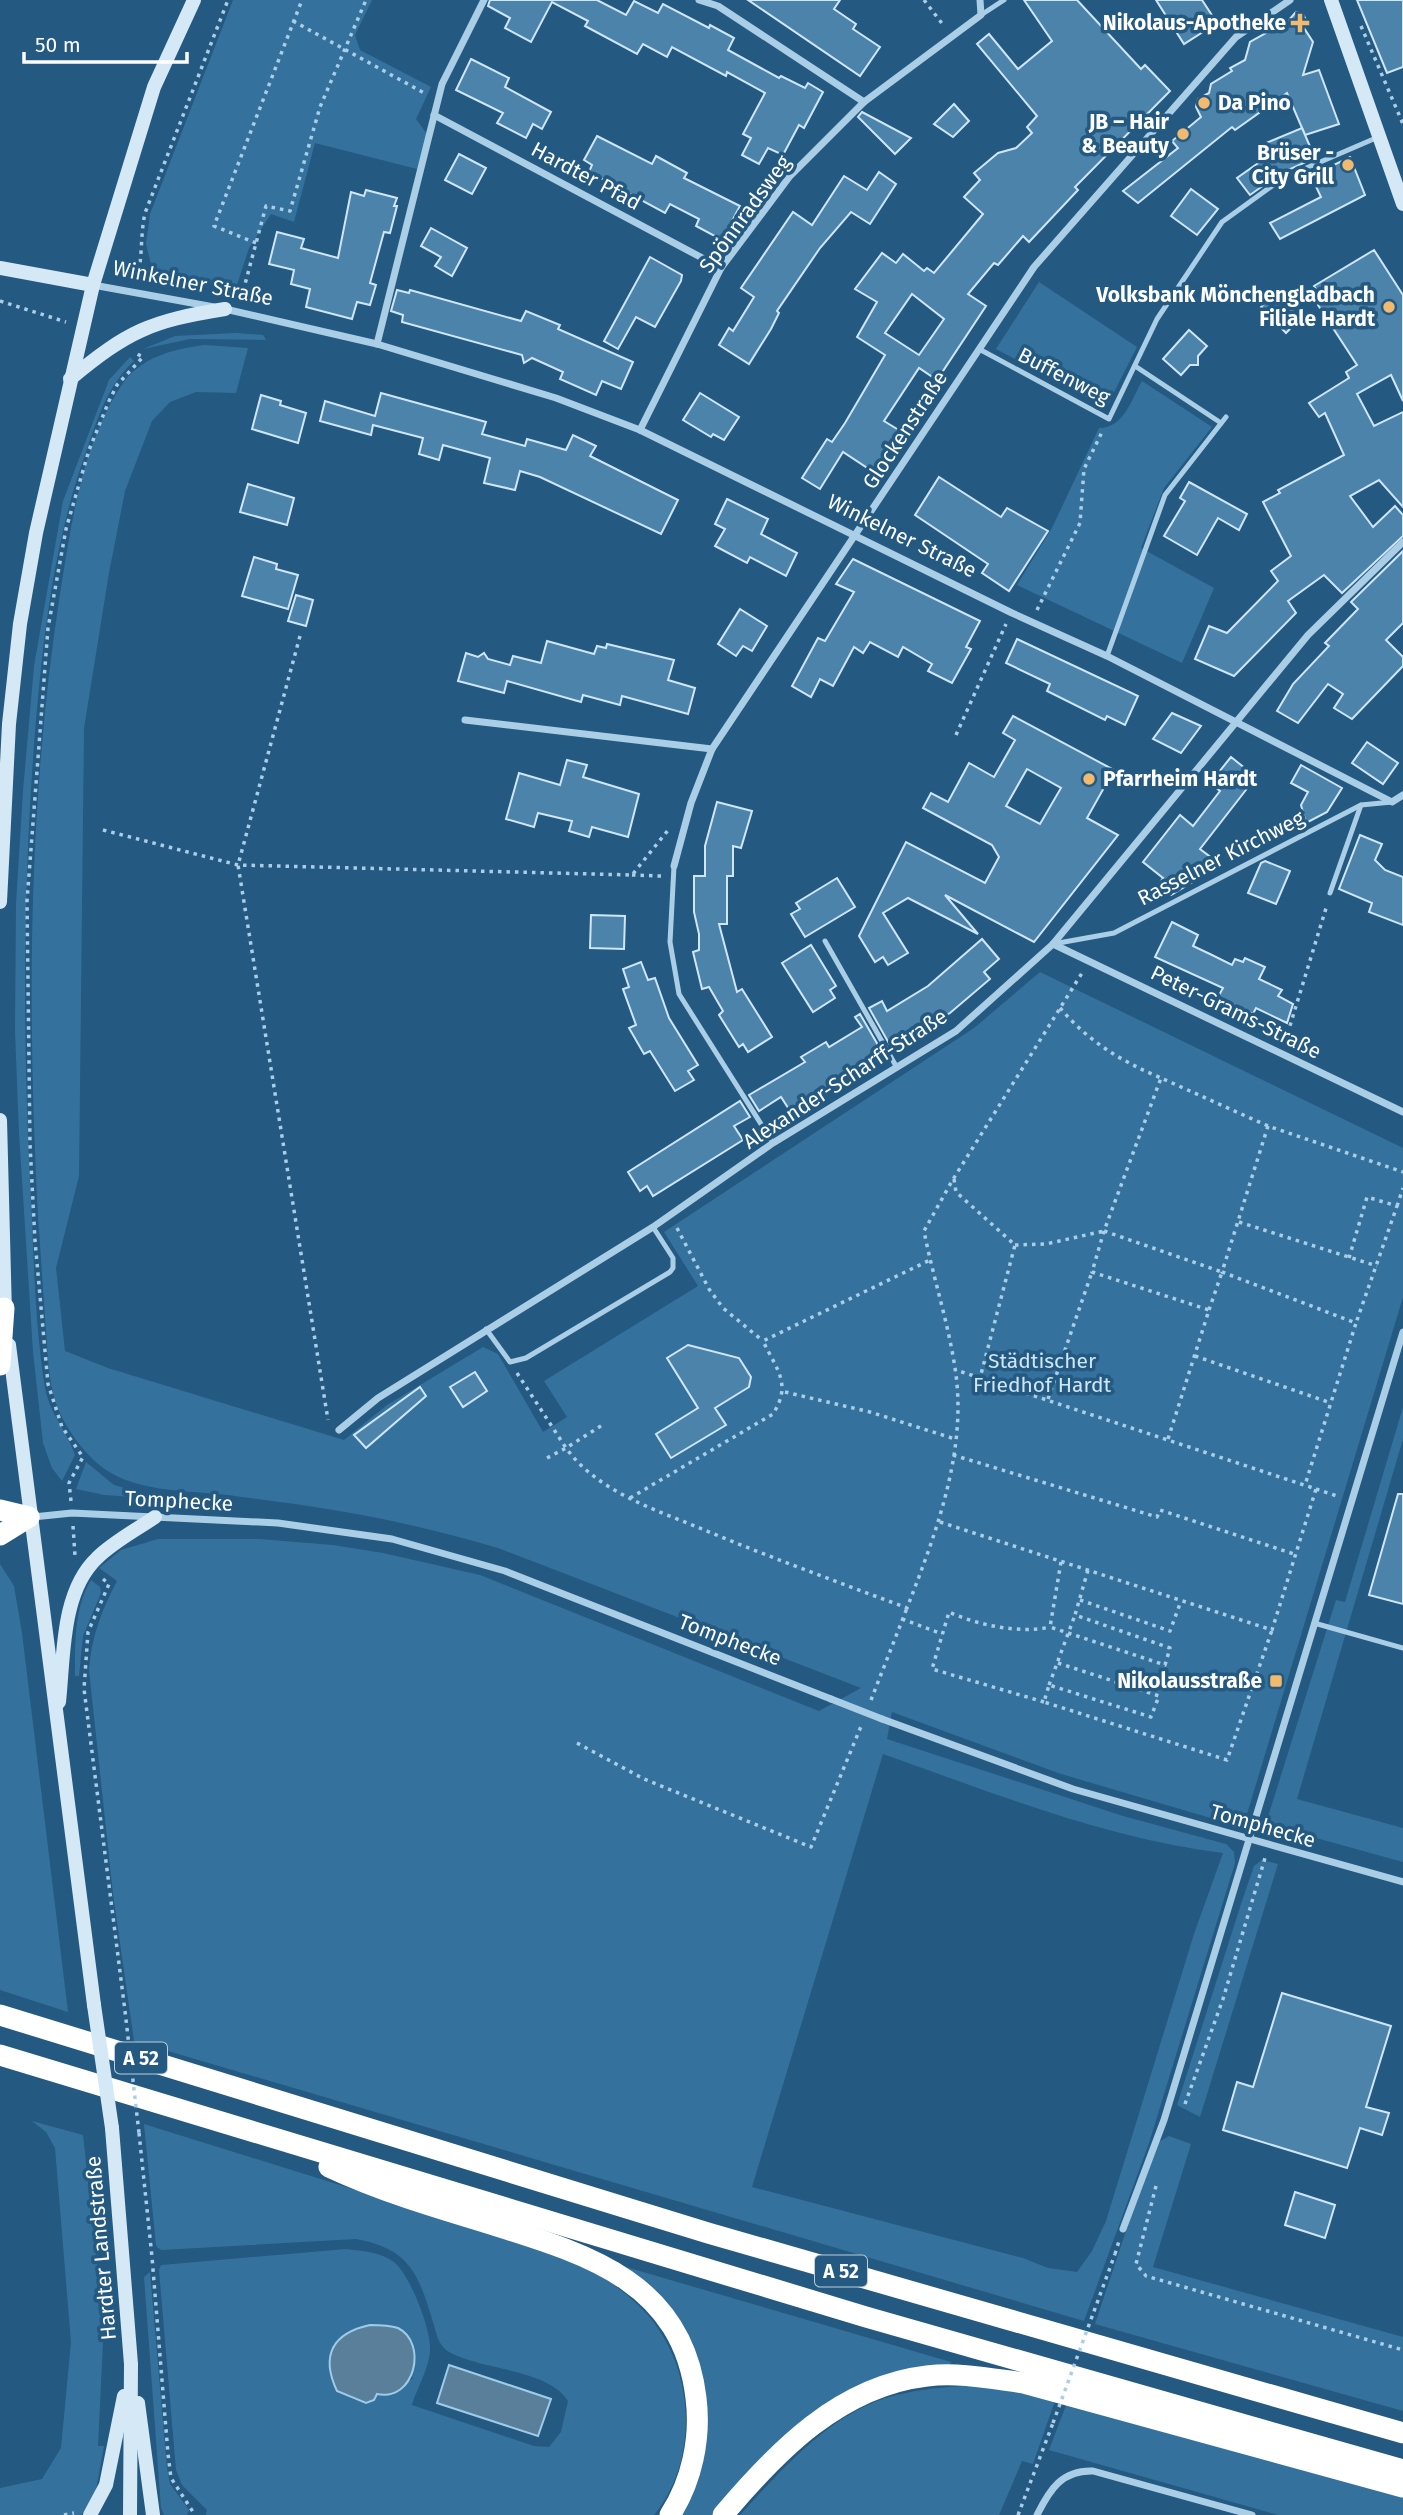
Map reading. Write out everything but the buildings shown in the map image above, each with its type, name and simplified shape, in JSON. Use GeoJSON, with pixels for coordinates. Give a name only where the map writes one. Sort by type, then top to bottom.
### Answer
{"type":"FeatureCollection","features":[{"type":"Feature","properties":{"kind":"highway"},"geometry":{"type":"LineString","coordinates":[[0,1365],[4,1308]]}},
{"type":"Feature","properties":{"kind":"highway"},"geometry":{"type":"LineString","coordinates":[[0,1510],[29,1517]]}},
{"type":"Feature","properties":{"kind":"highway"},"geometry":{"type":"LineString","coordinates":[[0,1535],[29,1517]]}},
{"type":"Feature","properties":{"kind":"highway","name":"A 52"},"geometry":{"type":"LineString","coordinates":[[0,2015],[708,2233],[1403,2432]]}},
{"type":"Feature","properties":{"kind":"highway","name":"A 52"},"geometry":{"type":"LineString","coordinates":[[0,2055],[260,2136],[866,2317],[1403,2470]]}},
{"type":"Feature","properties":{"kind":"highway"},"geometry":{"type":"LineString","coordinates":[[260,2136],[356,2180],[594,2260],[621,2275],[650,2299],[670,2321],[691,2366],[699,2419],[689,2477],[670,2515]]}},
{"type":"Feature","properties":{"kind":"highway"},"geometry":{"type":"LineString","coordinates":[[723,2515],[779,2454],[832,2411],[894,2382],[929,2376],[973,2376],[1024,2383],[1403,2487]]}},
{"type":"Feature","properties":{"kind":"main road"},"geometry":{"type":"LineString","coordinates":[[0,902],[9,724],[20,624],[70,379],[93,285],[154,87],[194,0]]}},
{"type":"Feature","properties":{"kind":"main road"},"geometry":{"type":"LineString","coordinates":[[1331,0],[1403,204]]}},
{"type":"Feature","properties":{"kind":"main road","name":"Winkelner Straße"},"geometry":{"type":"LineString","coordinates":[[0,268],[93,285]]}},
{"type":"Feature","properties":{"kind":"main road"},"geometry":{"type":"LineString","coordinates":[[70,379],[116,343],[142,328],[172,317],[232,310]]}},
{"type":"Feature","properties":{"kind":"main road"},"geometry":{"type":"LineString","coordinates":[[0,1120],[4,1308],[56,1724]]}},
{"type":"Feature","properties":{"kind":"main road"},"geometry":{"type":"LineString","coordinates":[[56,1724],[68,1625],[78,1585],[97,1557],[155,1517]]}},
{"type":"Feature","properties":{"kind":"main road","name":"Hardter Landstraße"},"geometry":{"type":"LineString","coordinates":[[56,1724],[112,2128],[131,2364],[153,2515]]}},
{"type":"Feature","properties":{"kind":"main road"},"geometry":{"type":"LineString","coordinates":[[90,2515],[106,2485],[131,2364]]}},
{"type":"Feature","properties":{"kind":"main road","name":"Hardter Landstraße"},"geometry":{"type":"LineString","coordinates":[[130,2515],[131,2364]]}},
{"type":"Feature","properties":{"kind":"street"},"geometry":{"type":"LineString","coordinates":[[377,344],[442,84],[484,0]]}},
{"type":"Feature","properties":{"kind":"street"},"geometry":{"type":"LineString","coordinates":[[699,0],[718,6],[864,102]]}},
{"type":"Feature","properties":{"kind":"street"},"geometry":{"type":"LineString","coordinates":[[980,0],[981,15]]}},
{"type":"Feature","properties":{"kind":"street","name":"Glockenstraße"},"geometry":{"type":"LineString","coordinates":[[674,866],[688,811],[712,749],[1034,267],[1236,37],[1290,0]]}},
{"type":"Feature","properties":{"kind":"street","name":"Spönnradsweg"},"geometry":{"type":"LineString","coordinates":[[640,430],[722,268],[790,176],[864,102],[981,15]]}},
{"type":"Feature","properties":{"kind":"street","name":"Hardter Pfad"},"geometry":{"type":"LineString","coordinates":[[433,115],[722,268]]}},
{"type":"Feature","properties":{"kind":"street","name":"Winkelner Straße"},"geometry":{"type":"LineString","coordinates":[[93,285],[232,310],[377,344],[556,398],[640,430],[1012,613],[1107,656],[1392,802]]}},
{"type":"Feature","properties":{"kind":"street","name":"Alexander-Scharff-Straße"},"geometry":{"type":"LineString","coordinates":[[339,1430],[378,1398],[653,1227],[774,1143],[956,1031],[1053,944],[1308,635],[1403,542]]}},
{"type":"Feature","properties":{"kind":"street"},"geometry":{"type":"LineString","coordinates":[[465,720],[712,749]]}},
{"type":"Feature","properties":{"kind":"street","name":"Rasselner Kirchweg"},"geometry":{"type":"LineString","coordinates":[[1392,802],[1403,795]]}},
{"type":"Feature","properties":{"kind":"street","name":"Peter-Grams-Straße"},"geometry":{"type":"LineString","coordinates":[[1053,944],[1403,1112]]}},
{"type":"Feature","properties":{"kind":"street"},"geometry":{"type":"LineString","coordinates":[[1123,2229],[1164,2120],[1403,1332]]}},
{"type":"Feature","properties":{"kind":"street","name":"Tomphecke"},"geometry":{"type":"LineString","coordinates":[[29,1517],[72,1513],[278,1523],[392,1539],[450,1553],[505,1571],[882,1719],[1073,1789],[1249,1841],[1403,1882]]}},
{"type":"Feature","properties":{"kind":"street"},"geometry":{"type":"LineString","coordinates":[[1037,2515],[1050,2490],[1062,2477],[1080,2471],[1093,2471],[1252,2515]]}},
{"type":"Feature","properties":{"kind":"lane"},"geometry":{"type":"LineString","coordinates":[[981,15],[1004,0]]}},
{"type":"Feature","properties":{"kind":"lane","name":"Buffenweg"},"geometry":{"type":"LineString","coordinates":[[979,349],[1109,419],[1157,319],[1222,222],[1283,178],[1379,137]]}},
{"type":"Feature","properties":{"kind":"lane"},"geometry":{"type":"LineString","coordinates":[[1135,366],[1221,423]]}},
{"type":"Feature","properties":{"kind":"lane"},"geometry":{"type":"LineString","coordinates":[[1107,656],[1165,495],[1226,417]]}},
{"type":"Feature","properties":{"kind":"lane","name":"Rasselner Kirchweg"},"geometry":{"type":"LineString","coordinates":[[1053,944],[1114,933],[1361,805],[1392,802]]}},
{"type":"Feature","properties":{"kind":"lane"},"geometry":{"type":"LineString","coordinates":[[1330,893],[1361,805]]}},
{"type":"Feature","properties":{"kind":"lane"},"geometry":{"type":"LineString","coordinates":[[674,866],[670,942],[679,994],[774,1143]]}},
{"type":"Feature","properties":{"kind":"lane"},"geometry":{"type":"LineString","coordinates":[[825,941],[896,1066]]}},
{"type":"Feature","properties":{"kind":"lane"},"geometry":{"type":"LineString","coordinates":[[486,1329],[510,1362],[526,1358],[670,1272],[673,1258],[653,1227]]}},
{"type":"Feature","properties":{"kind":"lane"},"geometry":{"type":"LineString","coordinates":[[1314,1623],[1403,1648]]}},
{"type":"Feature","properties":{"kind":"path"},"geometry":{"type":"LineString","coordinates":[[133,293],[142,258],[141,234],[145,213],[228,0]]}},
{"type":"Feature","properties":{"kind":"path"},"geometry":{"type":"LineString","coordinates":[[256,243],[214,226],[302,0]]}},
{"type":"Feature","properties":{"kind":"path"},"geometry":{"type":"LineString","coordinates":[[232,310],[266,206],[290,211],[320,107],[366,0]]}},
{"type":"Feature","properties":{"kind":"path"},"geometry":{"type":"LineString","coordinates":[[924,0],[952,36]]}},
{"type":"Feature","properties":{"kind":"path"},"geometry":{"type":"LineString","coordinates":[[293,21],[438,100]]}},
{"type":"Feature","properties":{"kind":"path"},"geometry":{"type":"LineString","coordinates":[[1361,25],[1403,124]]}},
{"type":"Feature","properties":{"kind":"path"},"geometry":{"type":"LineString","coordinates":[[0,301],[49,319],[83,325]]}},
{"type":"Feature","properties":{"kind":"path"},"geometry":{"type":"LineString","coordinates":[[116,343],[143,357],[117,384],[89,450],[66,529],[48,628],[27,901],[30,1144],[35,1241],[48,1384],[62,1427],[83,1457],[69,1483],[74,1556],[109,1584],[88,1632],[84,1689],[139,2133],[171,2478],[195,2515]]}},
{"type":"Feature","properties":{"kind":"path"},"geometry":{"type":"LineString","coordinates":[[1031,622],[1080,523],[1084,469],[1109,419]]}},
{"type":"Feature","properties":{"kind":"path"},"geometry":{"type":"LineString","coordinates":[[956,735],[1012,613]]}},
{"type":"Feature","properties":{"kind":"path"},"geometry":{"type":"LineString","coordinates":[[300,636],[238,865],[329,1426],[339,1430]]}},
{"type":"Feature","properties":{"kind":"path"},"geometry":{"type":"LineString","coordinates":[[632,875],[661,836],[688,811]]}},
{"type":"Feature","properties":{"kind":"path"},"geometry":{"type":"LineString","coordinates":[[103,830],[238,865],[672,877]]}},
{"type":"Feature","properties":{"kind":"path"},"geometry":{"type":"LineString","coordinates":[[1282,1054],[1330,893]]}},
{"type":"Feature","properties":{"kind":"path"},"geometry":{"type":"LineString","coordinates":[[510,1362],[566,1448],[595,1478],[630,1499],[743,1546],[907,1608],[940,1522],[954,1439],[955,1370],[924,1231],[954,1177],[1090,960]]}},
{"type":"Feature","properties":{"kind":"path"},"geometry":{"type":"LineString","coordinates":[[1060,1008],[1100,1047],[1125,1063],[1268,1126],[1403,1172]]}},
{"type":"Feature","properties":{"kind":"path"},"geometry":{"type":"LineString","coordinates":[[1048,1400],[1104,1231],[1161,1078]]}},
{"type":"Feature","properties":{"kind":"path"},"geometry":{"type":"LineString","coordinates":[[1168,1439],[1268,1126]]}},
{"type":"Feature","properties":{"kind":"path"},"geometry":{"type":"LineString","coordinates":[[954,1177],[956,1192],[1015,1245],[1046,1244],[1104,1231],[1356,1323]]}},
{"type":"Feature","properties":{"kind":"path"},"geometry":{"type":"LineString","coordinates":[[1305,1485],[1356,1323],[1403,1188]]}},
{"type":"Feature","properties":{"kind":"path"},"geometry":{"type":"LineString","coordinates":[[1349,1258],[1367,1197],[1397,1206]]}},
{"type":"Feature","properties":{"kind":"path"},"geometry":{"type":"LineString","coordinates":[[630,1499],[773,1414],[784,1392],[783,1381],[763,1341],[723,1308],[709,1289],[670,1215]]}},
{"type":"Feature","properties":{"kind":"path"},"geometry":{"type":"LineString","coordinates":[[1239,1222],[1377,1266]]}},
{"type":"Feature","properties":{"kind":"path"},"geometry":{"type":"LineString","coordinates":[[979,1378],[1015,1245]]}},
{"type":"Feature","properties":{"kind":"path"},"geometry":{"type":"LineString","coordinates":[[763,1341],[930,1260]]}},
{"type":"Feature","properties":{"kind":"path"},"geometry":{"type":"LineString","coordinates":[[1092,1272],[1209,1310]]}},
{"type":"Feature","properties":{"kind":"path"},"geometry":{"type":"LineString","coordinates":[[1195,1356],[1331,1403]]}},
{"type":"Feature","properties":{"kind":"path"},"geometry":{"type":"LineString","coordinates":[[955,1370],[1351,1501]]}},
{"type":"Feature","properties":{"kind":"path"},"geometry":{"type":"LineString","coordinates":[[784,1392],[870,1412],[954,1439]]}},
{"type":"Feature","properties":{"kind":"path"},"geometry":{"type":"LineString","coordinates":[[547,1458],[604,1424]]}},
{"type":"Feature","properties":{"kind":"path"},"geometry":{"type":"LineString","coordinates":[[953,1455],[1157,1517],[1160,1510],[1297,1556]]}},
{"type":"Feature","properties":{"kind":"path"},"geometry":{"type":"LineString","coordinates":[[1075,1615],[1170,1648],[1165,1665],[1050,1627],[1035,1630],[968,1620],[949,1612],[932,1669],[1227,1760],[1297,1556],[1316,1489]]}},
{"type":"Feature","properties":{"kind":"path"},"geometry":{"type":"LineString","coordinates":[[940,1522],[1272,1630]]}},
{"type":"Feature","properties":{"kind":"path"},"geometry":{"type":"LineString","coordinates":[[1050,1627],[1061,1562]]}},
{"type":"Feature","properties":{"kind":"path"},"geometry":{"type":"LineString","coordinates":[[1044,1702],[1088,1570]]}},
{"type":"Feature","properties":{"kind":"path"},"geometry":{"type":"LineString","coordinates":[[1080,1600],[1170,1631],[1181,1601]]}},
{"type":"Feature","properties":{"kind":"path"},"geometry":{"type":"LineString","coordinates":[[902,1619],[942,1634]]}},
{"type":"Feature","properties":{"kind":"path"},"geometry":{"type":"LineString","coordinates":[[1049,1685],[1151,1717],[1159,1696],[1058,1663]]}},
{"type":"Feature","properties":{"kind":"path"},"geometry":{"type":"LineString","coordinates":[[577,1742],[644,1779],[811,1847]]}},
{"type":"Feature","properties":{"kind":"path"},"geometry":{"type":"LineString","coordinates":[[1180,2112],[1188,2100],[1223,1999],[1269,1846]]}},
{"type":"Feature","properties":{"kind":"path"},"geometry":{"type":"LineString","coordinates":[[1159,2175],[1136,2264],[1146,2276],[1403,2350]]}},
{"type":"Feature","properties":{"kind":"path"},"geometry":{"type":"LineString","coordinates":[[1017,2515],[1115,2254]]}},
{"type":"Feature","properties":{"kind":"green space"},"geometry":{"type":"Polygon","coordinates":[[[233,0],[372,0],[355,35],[360,50],[431,87],[416,119],[427,134],[417,169],[315,143],[294,222],[271,214],[249,248],[235,291],[152,268],[146,244],[150,214],[233,0]]]}},
{"type":"Feature","properties":{"kind":"green space"},"geometry":{"type":"Polygon","coordinates":[[[1039,282],[1137,347],[1106,408],[996,349],[1039,282]]]}},
{"type":"Feature","properties":{"kind":"green space"},"geometry":{"type":"Polygon","coordinates":[[[236,333],[263,335],[266,340],[190,339],[143,349],[175,336],[236,333]]]}},
{"type":"Feature","properties":{"kind":"green space","name":"Städtischer Friedhof Hardt"},"geometry":{"type":"Polygon","coordinates":[[[205,345],[248,348],[236,393],[196,392],[170,402],[152,421],[125,491],[84,728],[79,1176],[56,1268],[65,1351],[108,1368],[344,1440],[387,1405],[483,1347],[498,1354],[543,1432],[567,1417],[544,1381],[698,1286],[664,1232],[974,1028],[1040,972],[1403,1148],[1403,1297],[1247,1814],[1231,1824],[1061,1774],[892,1712],[887,1739],[1123,1816],[1226,1844],[1234,1852],[1235,1863],[1149,2143],[1084,2321],[134,2041],[113,1894],[89,1670],[98,1624],[117,1581],[99,1568],[121,1550],[158,1539],[259,1539],[333,1545],[383,1553],[480,1575],[819,1711],[861,1688],[478,1542],[354,1514],[228,1495],[177,1491],[126,1480],[111,1473],[91,1457],[78,1443],[59,1411],[53,1394],[48,1358],[38,1217],[32,1061],[36,827],[49,672],[74,514],[87,461],[107,410],[129,376],[147,361],[169,352],[205,345]],[[883,1754],[752,2187],[1023,2258],[1048,2268],[1077,2272],[1092,2251],[1106,2221],[1194,1934],[1223,1853],[1093,1826],[883,1754]]]}},
{"type":"Feature","properties":{"kind":"green space"},"geometry":{"type":"Polygon","coordinates":[[[130,357],[134,361],[117,380],[100,413],[64,525],[44,641],[30,812],[25,1023],[34,1259],[45,1388],[75,1455],[62,1481],[52,1468],[43,1443],[33,1352],[15,1031],[16,904],[34,666],[63,501],[109,380],[130,357]]]}},
{"type":"Feature","properties":{"kind":"green space"},"geometry":{"type":"Polygon","coordinates":[[[1142,381],[1212,427],[1164,488],[1141,548],[1214,588],[1182,663],[1017,585],[1052,528],[1099,428],[1108,427],[1121,418],[1142,381]]]}},
{"type":"Feature","properties":{"kind":"green space"},"geometry":{"type":"Polygon","coordinates":[[[1403,1407],[1403,1439],[1297,1799],[1403,1828],[1403,1862],[1287,1830],[1267,1820],[1336,1600],[1345,1602],[1403,1407]]]}},
{"type":"Feature","properties":{"kind":"green space"},"geometry":{"type":"Polygon","coordinates":[[[86,1462],[114,1485],[162,1499],[104,1495],[76,1489],[86,1462]]]}},
{"type":"Feature","properties":{"kind":"green space"},"geometry":{"type":"Polygon","coordinates":[[[0,1564],[14,1586],[22,1633],[68,2012],[0,1990],[0,1564]]]}},
{"type":"Feature","properties":{"kind":"green space"},"geometry":{"type":"Polygon","coordinates":[[[91,1580],[100,1587],[101,1593],[83,1636],[79,1676],[75,1676],[78,1614],[91,1580]]]}},
{"type":"Feature","properties":{"kind":"green space"},"geometry":{"type":"Polygon","coordinates":[[[1262,1860],[1278,1864],[1200,2117],[1177,2105],[1254,1866],[1262,1860]]]}},
{"type":"Feature","properties":{"kind":"green space"},"geometry":{"type":"Polygon","coordinates":[[[32,2121],[83,2135],[104,2321],[98,2446],[104,2446],[94,2500],[81,2515],[0,2515],[0,2488],[42,2479],[61,2448],[71,2342],[55,2148],[46,2132],[32,2121]]]}},
{"type":"Feature","properties":{"kind":"green space"},"geometry":{"type":"Polygon","coordinates":[[[144,2124],[561,2254],[628,2296],[656,2326],[671,2350],[685,2406],[685,2436],[680,2464],[670,2491],[654,2515],[206,2515],[207,2510],[182,2485],[176,2470],[159,2270],[161,2265],[346,2249],[377,2254],[394,2262],[400,2269],[412,2289],[427,2327],[430,2354],[412,2405],[534,2446],[549,2447],[561,2432],[568,2401],[559,2390],[546,2382],[464,2359],[443,2347],[422,2290],[409,2266],[389,2249],[374,2243],[356,2239],[161,2250],[156,2246],[144,2124]],[[385,2325],[354,2329],[350,2398],[366,2403],[374,2400],[377,2394],[391,2394],[413,2378],[385,2325]]]}},
{"type":"Feature","properties":{"kind":"green space"},"geometry":{"type":"Polygon","coordinates":[[[1169,2136],[1191,2144],[1153,2267],[1403,2337],[1403,2411],[1095,2324],[1155,2144],[1169,2136]]]}},
{"type":"Feature","properties":{"kind":"green space"},"geometry":{"type":"Polygon","coordinates":[[[626,2267],[951,2362],[950,2365],[867,2385],[714,2515],[676,2515],[704,2402],[626,2267]]]}},
{"type":"Feature","properties":{"kind":"green space"},"geometry":{"type":"Polygon","coordinates":[[[150,2272],[167,2468],[170,2484],[189,2510],[187,2515],[164,2515],[161,2508],[144,2277],[150,2272]]]}},
{"type":"Feature","properties":{"kind":"green space"},"geometry":{"type":"Polygon","coordinates":[[[975,2385],[1056,2398],[1033,2464],[1022,2461],[999,2515],[740,2515],[814,2440],[857,2410],[906,2393],[975,2385]]]}},
{"type":"Feature","properties":{"kind":"green space"},"geometry":{"type":"Polygon","coordinates":[[[1068,2400],[1403,2495],[1403,2515],[1278,2515],[1049,2450],[1068,2400]]]}},
{"type":"Feature","properties":{"kind":"shaded area"},"geometry":{"type":"Polygon","coordinates":[[[370,2325],[398,2328],[407,2335],[415,2358],[413,2370],[401,2389],[390,2394],[377,2394],[374,2400],[366,2403],[337,2391],[332,2378],[330,2356],[339,2340],[370,2325]]]}},
{"type":"Feature","properties":{"kind":"shaded area"},"geometry":{"type":"Polygon","coordinates":[[[449,2365],[551,2399],[538,2436],[437,2403],[449,2365]]]}},
{"type":"Feature","properties":{"kind":"place","name":"Nikolaus-Apotheke"},"geometry":{"type":"Point","coordinates":[1300,23]}},
{"type":"Feature","properties":{"kind":"place","name":"Da Pino"},"geometry":{"type":"Point","coordinates":[1204,103]}},
{"type":"Feature","properties":{"kind":"place","name":"JB – Hair & Beauty"},"geometry":{"type":"Point","coordinates":[1183,134]}},
{"type":"Feature","properties":{"kind":"place","name":"Brüser - City Grill"},"geometry":{"type":"Point","coordinates":[1348,165]}},
{"type":"Feature","properties":{"kind":"place","name":"Volksbank Mönchengladbach Filiale Hardt"},"geometry":{"type":"Point","coordinates":[1389,307]}},
{"type":"Feature","properties":{"kind":"place","name":"Pfarrheim Hardt"},"geometry":{"type":"Point","coordinates":[1089,779]}},
{"type":"Feature","properties":{"kind":"place","name":"Nikolausstraße"},"geometry":{"type":"Point","coordinates":[1276,1681]}}]}
